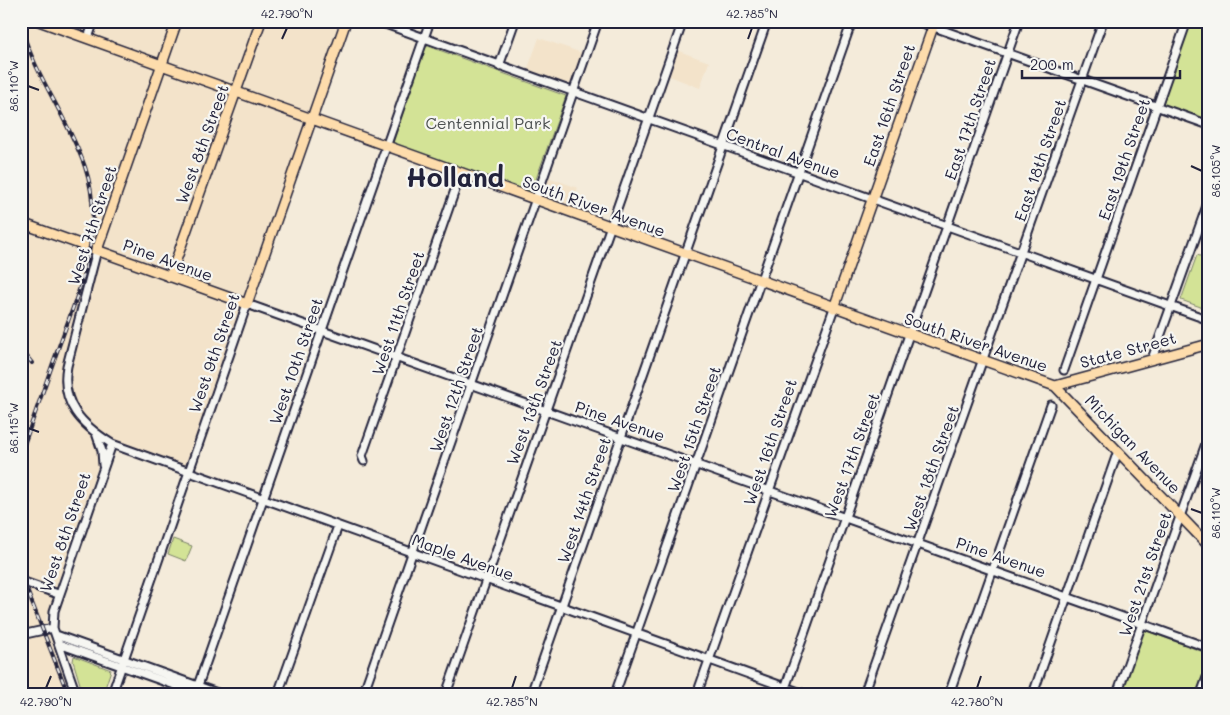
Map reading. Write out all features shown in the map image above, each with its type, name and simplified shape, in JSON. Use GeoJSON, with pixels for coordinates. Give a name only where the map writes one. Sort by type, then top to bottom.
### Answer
{"type":"FeatureCollection","features":[{"type":"Feature","properties":{"kind":"main road","name":"South River Avenue"},"geometry":{"type":"LineString","coordinates":[[39,21],[1055,386]]}},
{"type":"Feature","properties":{"kind":"main road","name":"West 7th Street"},"geometry":{"type":"LineString","coordinates":[[97,250],[177,21]]}},
{"type":"Feature","properties":{"kind":"main road","name":"West 8th Street"},"geometry":{"type":"LineString","coordinates":[[170,276],[261,21]]}},
{"type":"Feature","properties":{"kind":"main road","name":"West 9th Street"},"geometry":{"type":"LineString","coordinates":[[247,304],[346,21]]}},
{"type":"Feature","properties":{"kind":"main road","name":"East 16th Street"},"geometry":{"type":"LineString","coordinates":[[872,199],[934,24]]}},
{"type":"Feature","properties":{"kind":"main road","name":"West 16th Street"},"geometry":{"type":"LineString","coordinates":[[834,308],[872,199]]}},
{"type":"Feature","properties":{"kind":"main road","name":"Pine Avenue"},"geometry":{"type":"LineString","coordinates":[[21,223],[247,304]]}},
{"type":"Feature","properties":{"kind":"main road","name":"State Street"},"geometry":{"type":"LineString","coordinates":[[1055,386],[1209,344]]}},
{"type":"Feature","properties":{"kind":"main road","name":"Michigan Avenue"},"geometry":{"type":"LineString","coordinates":[[1055,386],[1209,546]]}},
{"type":"Feature","properties":{"kind":"street"},"geometry":{"type":"LineString","coordinates":[[88,38],[94,21]]}},
{"type":"Feature","properties":{"kind":"street","name":"Central Avenue"},"geometry":{"type":"LineString","coordinates":[[377,21],[648,120],[1097,278],[1209,320]]}},
{"type":"Feature","properties":{"kind":"street","name":"West 10th Street"},"geometry":{"type":"LineString","coordinates":[[197,691],[262,499],[430,21]]}},
{"type":"Feature","properties":{"kind":"street"},"geometry":{"type":"LineString","coordinates":[[498,66],[515,21]]}},
{"type":"Feature","properties":{"kind":"street","name":"West 12th Street"},"geometry":{"type":"LineString","coordinates":[[363,694],[598,21]]}},
{"type":"Feature","properties":{"kind":"street","name":"West 13th Street"},"geometry":{"type":"LineString","coordinates":[[446,694],[683,21]]}},
{"type":"Feature","properties":{"kind":"street","name":"West 14th Street"},"geometry":{"type":"LineString","coordinates":[[531,694],[767,21]]}},
{"type":"Feature","properties":{"kind":"street","name":"West 15th Street"},"geometry":{"type":"LineString","coordinates":[[616,694],[852,21]]}},
{"type":"Feature","properties":{"kind":"street"},"geometry":{"type":"LineString","coordinates":[[917,21],[934,24],[1008,53],[1209,125]]}},
{"type":"Feature","properties":{"kind":"street","name":"East 17th Street"},"geometry":{"type":"LineString","coordinates":[[948,226],[1019,21]]}},
{"type":"Feature","properties":{"kind":"street","name":"East 18th Street"},"geometry":{"type":"LineString","coordinates":[[1022,252],[1103,21]]}},
{"type":"Feature","properties":{"kind":"street","name":"East 19th Street"},"geometry":{"type":"LineString","coordinates":[[1064,370],[1187,21]]}},
{"type":"Feature","properties":{"kind":"street","name":"West 11th Street"},"geometry":{"type":"LineString","coordinates":[[364,462],[362,456],[462,174]]}},
{"type":"Feature","properties":{"kind":"street"},"geometry":{"type":"LineString","coordinates":[[1152,359],[1209,200]]}},
{"type":"Feature","properties":{"kind":"street","name":"West 17th Street"},"geometry":{"type":"LineString","coordinates":[[784,690],[948,226]]}},
{"type":"Feature","properties":{"kind":"street","name":"West 7th Street"},"geometry":{"type":"LineString","coordinates":[[97,250],[64,379],[67,398],[73,408],[96,433],[112,444]]}},
{"type":"Feature","properties":{"kind":"street","name":"West 18th Street"},"geometry":{"type":"LineString","coordinates":[[864,694],[1022,252]]}},
{"type":"Feature","properties":{"kind":"street","name":"Pine Avenue"},"geometry":{"type":"LineString","coordinates":[[247,304],[1209,648]]}},
{"type":"Feature","properties":{"kind":"street","name":"West 9th Street"},"geometry":{"type":"LineString","coordinates":[[112,694],[247,304]]}},
{"type":"Feature","properties":{"kind":"street","name":"West 16th Street"},"geometry":{"type":"LineString","coordinates":[[697,694],[834,308]]}},
{"type":"Feature","properties":{"kind":"street"},"geometry":{"type":"LineString","coordinates":[[949,694],[1051,405]]}},
{"type":"Feature","properties":{"kind":"street","name":"West 7th Street"},"geometry":{"type":"LineString","coordinates":[[96,433],[102,451],[103,468]]}},
{"type":"Feature","properties":{"kind":"street","name":"West 21st Street"},"geometry":{"type":"LineString","coordinates":[[1117,694],[1209,435]]}},
{"type":"Feature","properties":{"kind":"street","name":"Maple Avenue"},"geometry":{"type":"LineString","coordinates":[[112,444],[637,634],[784,690],[804,694]]}},
{"type":"Feature","properties":{"kind":"street","name":"West 8th Street"},"geometry":{"type":"LineString","coordinates":[[75,692],[53,628],[53,616],[58,594],[112,444]]}},
{"type":"Feature","properties":{"kind":"street"},"geometry":{"type":"LineString","coordinates":[[1033,694],[1118,451]]}},
{"type":"Feature","properties":{"kind":"street"},"geometry":{"type":"LineString","coordinates":[[278,694],[338,526]]}},
{"type":"Feature","properties":{"kind":"street"},"geometry":{"type":"LineString","coordinates":[[23,582],[58,594]]}},
{"type":"Feature","properties":{"kind":"street"},"geometry":{"type":"LineString","coordinates":[[21,635],[53,628]]}},
{"type":"Feature","properties":{"kind":"street"},"geometry":{"type":"LineString","coordinates":[[56,636],[197,691],[220,694]]}},
{"type":"Feature","properties":{"kind":"street"},"geometry":{"type":"LineString","coordinates":[[59,644],[122,663]]}},
{"type":"Feature","properties":{"kind":"street"},"geometry":{"type":"LineString","coordinates":[[1201,694],[1209,672]]}},
{"type":"Feature","properties":{"kind":"shaded area"},"geometry":{"type":"Polygon","coordinates":[[[21,21],[346,21],[189,472],[120,446],[97,434],[102,454],[46,619],[72,694],[21,694],[21,21]]]}},
{"type":"Feature","properties":{"kind":"shaded area"},"geometry":{"type":"Polygon","coordinates":[[[539,38],[582,53],[570,85],[527,71],[539,38]]]}},
{"type":"Feature","properties":{"kind":"shaded area"},"geometry":{"type":"Polygon","coordinates":[[[676,50],[709,62],[700,88],[667,75],[676,50]]]}},
{"type":"Feature","properties":{"kind":"shaded area"},"geometry":{"type":"Polygon","coordinates":[[[548,177],[578,188],[571,208],[542,197],[548,177]]]}},
{"type":"Feature","properties":{"kind":"green space"},"geometry":{"type":"Polygon","coordinates":[[[1190,21],[1209,21],[1209,121],[1162,104],[1190,21]]]}},
{"type":"Feature","properties":{"kind":"green space","name":"Centennial Park"},"geometry":{"type":"Polygon","coordinates":[[[428,46],[566,96],[531,193],[393,143],[425,48],[428,46]]]}},
{"type":"Feature","properties":{"kind":"green space"},"geometry":{"type":"Polygon","coordinates":[[[1197,255],[1209,259],[1209,310],[1181,300],[1197,255]]]}},
{"type":"Feature","properties":{"kind":"green space"},"geometry":{"type":"Polygon","coordinates":[[[173,539],[192,546],[186,561],[168,554],[173,539]]]}},
{"type":"Feature","properties":{"kind":"green space"},"geometry":{"type":"Polygon","coordinates":[[[1144,630],[1209,654],[1197,694],[1120,694],[1144,630]]]}},
{"type":"Feature","properties":{"kind":"green space"},"geometry":{"type":"Polygon","coordinates":[[[74,656],[111,670],[103,694],[83,694],[73,661],[74,656]]]}},
{"type":"Feature","properties":{"kind":"railway"},"geometry":{"type":"LineString","coordinates":[[21,26],[42,79],[70,131],[85,167],[91,190],[93,213],[92,236],[82,280],[21,453]]}},
{"type":"Feature","properties":{"kind":"railway"},"geometry":{"type":"LineString","coordinates":[[21,349],[32,363]]}},
{"type":"Feature","properties":{"kind":"railway"},"geometry":{"type":"LineString","coordinates":[[21,575],[68,694]]}},
{"type":"Feature","properties":{"kind":"district","name":"Holland"},"geometry":{"type":"Point","coordinates":[455,178]}}]}
